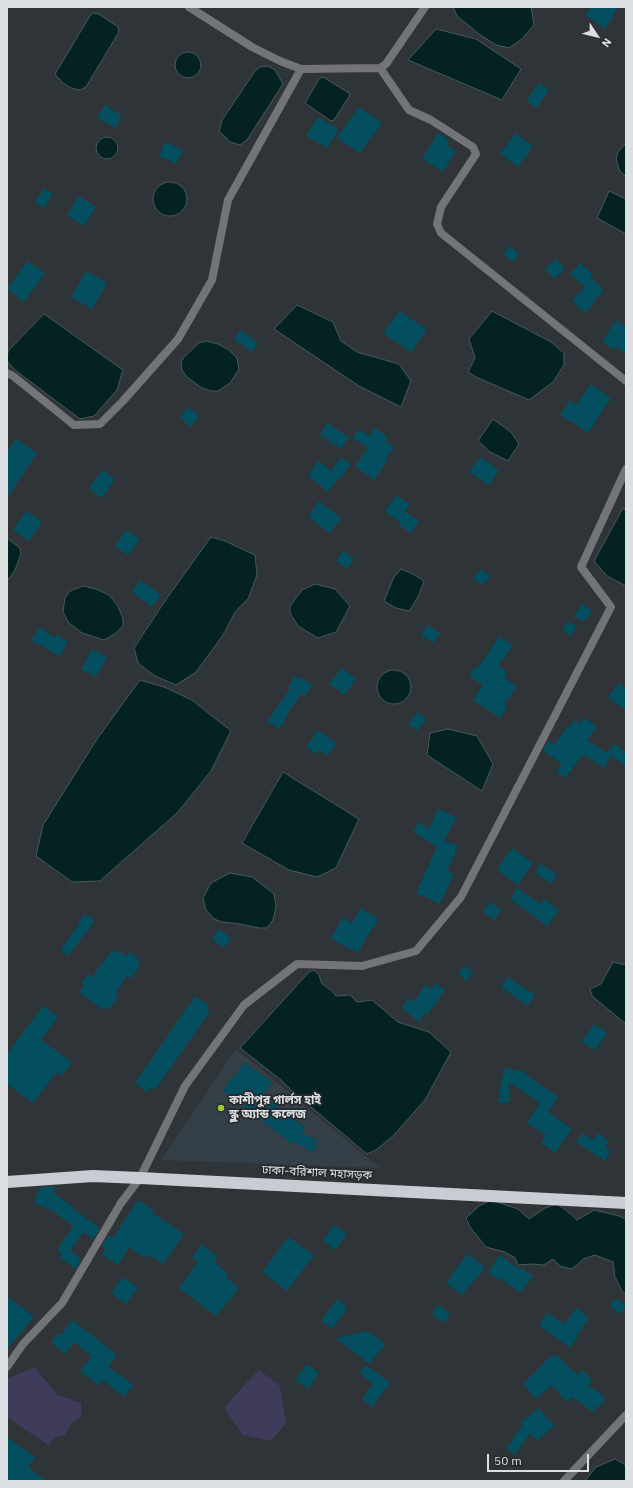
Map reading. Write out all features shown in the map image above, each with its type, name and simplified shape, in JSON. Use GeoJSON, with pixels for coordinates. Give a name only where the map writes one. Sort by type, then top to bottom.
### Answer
{"type":"FeatureCollection","features":[{"type":"Feature","properties":{"kind":"highway","name":"ঢাকা-বরিশাল মহাসড়ক"},"geometry":{"type":"LineString","coordinates":[[7,1182],[93,1176],[626,1203]]}},
{"type":"Feature","properties":{"kind":"street"},"geometry":{"type":"LineString","coordinates":[[189,7],[252,47],[280,61],[301,69],[380,68],[386,64],[426,7]]}},
{"type":"Feature","properties":{"kind":"street"},"geometry":{"type":"LineString","coordinates":[[380,68],[409,110],[431,120],[473,147],[476,154],[441,208],[437,224],[441,233],[626,381]]}},
{"type":"Feature","properties":{"kind":"street"},"geometry":{"type":"LineString","coordinates":[[7,373],[13,376],[74,425],[100,424],[122,402],[178,339],[212,280],[228,200],[301,69]]}},
{"type":"Feature","properties":{"kind":"street"},"geometry":{"type":"LineString","coordinates":[[7,1367],[23,1344],[62,1303],[121,1203],[140,1178],[185,1086],[244,1005],[297,964],[362,966],[416,951],[461,897],[611,607],[581,567],[626,469]]}},
{"type":"Feature","properties":{"kind":"street"},"geometry":{"type":"LineString","coordinates":[[564,1481],[626,1415]]}},
{"type":"Feature","properties":{"kind":"shaded area"},"geometry":{"type":"Polygon","coordinates":[[[453,7],[531,7],[534,25],[522,39],[509,48],[496,45],[479,34],[457,16],[453,7]]]}},
{"type":"Feature","properties":{"kind":"shaded area"},"geometry":{"type":"Polygon","coordinates":[[[93,13],[99,14],[118,27],[119,32],[86,87],[80,90],[71,88],[63,83],[55,74],[93,13]]]}},
{"type":"Feature","properties":{"kind":"shaded area"},"geometry":{"type":"Polygon","coordinates":[[[436,29],[476,39],[521,69],[502,100],[408,60],[436,29]]]}},
{"type":"Feature","properties":{"kind":"shaded area"},"geometry":{"type":"Polygon","coordinates":[[[188,52],[197,56],[201,65],[197,74],[188,78],[179,74],[175,65],[179,56],[188,52]]]}},
{"type":"Feature","properties":{"kind":"shaded area"},"geometry":{"type":"Polygon","coordinates":[[[268,66],[275,70],[283,84],[247,140],[240,145],[230,142],[219,131],[222,120],[255,71],[260,67],[268,66]]]}},
{"type":"Feature","properties":{"kind":"shaded area"},"geometry":{"type":"Polygon","coordinates":[[[323,77],[350,95],[334,120],[331,121],[305,103],[319,79],[323,77]]]}},
{"type":"Feature","properties":{"kind":"shaded area"},"geometry":{"type":"Polygon","coordinates":[[[107,137],[115,140],[118,148],[115,156],[107,159],[99,156],[96,148],[99,140],[107,137]]]}},
{"type":"Feature","properties":{"kind":"shaded area"},"geometry":{"type":"Polygon","coordinates":[[[626,143],[626,177],[619,170],[616,158],[618,152],[626,143]]]}},
{"type":"Feature","properties":{"kind":"shaded area"},"geometry":{"type":"Polygon","coordinates":[[[167,182],[173,182],[177,183],[184,189],[187,199],[186,206],[180,213],[173,216],[167,216],[163,215],[156,209],[153,202],[153,196],[154,192],[160,185],[167,182]]]}},
{"type":"Feature","properties":{"kind":"shaded area"},"geometry":{"type":"Polygon","coordinates":[[[609,191],[626,199],[626,234],[597,218],[609,191]]]}},
{"type":"Feature","properties":{"kind":"shaded area"},"geometry":{"type":"Polygon","coordinates":[[[297,305],[333,322],[341,341],[357,352],[399,364],[411,381],[401,407],[359,386],[274,329],[297,305]]]}},
{"type":"Feature","properties":{"kind":"shaded area"},"geometry":{"type":"Polygon","coordinates":[[[492,311],[551,342],[564,353],[564,365],[553,382],[529,400],[476,377],[468,372],[475,358],[469,339],[492,311]]]}},
{"type":"Feature","properties":{"kind":"shaded area"},"geometry":{"type":"Polygon","coordinates":[[[44,314],[123,370],[117,390],[94,416],[80,419],[15,370],[7,361],[8,351],[44,314]]]}},
{"type":"Feature","properties":{"kind":"shaded area"},"geometry":{"type":"Polygon","coordinates":[[[206,341],[218,344],[229,350],[237,358],[239,369],[230,383],[218,391],[211,391],[202,388],[187,377],[182,370],[181,362],[184,357],[199,343],[206,341]]]}},
{"type":"Feature","properties":{"kind":"shaded area"},"geometry":{"type":"Polygon","coordinates":[[[493,419],[511,432],[519,444],[508,461],[490,452],[478,441],[493,419]]]}},
{"type":"Feature","properties":{"kind":"shaded area"},"geometry":{"type":"Polygon","coordinates":[[[623,508],[626,511],[626,586],[607,576],[594,561],[623,508]]]}},
{"type":"Feature","properties":{"kind":"shaded area"},"geometry":{"type":"Polygon","coordinates":[[[211,537],[225,541],[255,555],[257,575],[248,599],[235,612],[223,635],[196,672],[176,685],[155,676],[138,663],[134,648],[167,598],[211,537]]]}},
{"type":"Feature","properties":{"kind":"shaded area"},"geometry":{"type":"Polygon","coordinates":[[[7,538],[20,548],[21,554],[15,570],[7,581],[7,538]]]}},
{"type":"Feature","properties":{"kind":"shaded area"},"geometry":{"type":"Polygon","coordinates":[[[401,569],[424,581],[418,597],[409,611],[396,608],[384,601],[394,577],[401,569]]]}},
{"type":"Feature","properties":{"kind":"shaded area"},"geometry":{"type":"Polygon","coordinates":[[[315,584],[335,589],[350,606],[336,632],[318,638],[298,626],[290,613],[290,606],[302,590],[315,584]]]}},
{"type":"Feature","properties":{"kind":"shaded area"},"geometry":{"type":"Polygon","coordinates":[[[83,586],[96,589],[109,595],[118,606],[123,619],[123,626],[116,633],[104,640],[82,633],[68,622],[63,612],[65,598],[70,591],[83,586]]]}},
{"type":"Feature","properties":{"kind":"shaded area"},"geometry":{"type":"Polygon","coordinates":[[[397,670],[406,675],[410,680],[410,694],[406,699],[401,703],[391,704],[387,703],[378,694],[377,684],[378,680],[387,671],[397,670]]]}},
{"type":"Feature","properties":{"kind":"shaded area"},"geometry":{"type":"Polygon","coordinates":[[[140,680],[164,687],[192,700],[231,731],[211,771],[178,812],[100,881],[72,882],[36,856],[43,825],[97,739],[140,680]]]}},
{"type":"Feature","properties":{"kind":"shaded area"},"geometry":{"type":"Polygon","coordinates":[[[448,729],[477,736],[493,764],[482,791],[427,755],[430,733],[448,729]]]}},
{"type":"Feature","properties":{"kind":"shaded area"},"geometry":{"type":"Polygon","coordinates":[[[283,772],[359,819],[336,868],[317,877],[289,870],[242,843],[283,772]]]}},
{"type":"Feature","properties":{"kind":"shaded area"},"geometry":{"type":"Polygon","coordinates":[[[230,873],[252,877],[274,894],[276,907],[273,920],[267,928],[222,922],[214,919],[206,910],[203,898],[211,883],[230,873]]]}},
{"type":"Feature","properties":{"kind":"shaded area"},"geometry":{"type":"Polygon","coordinates":[[[613,962],[626,965],[626,1024],[592,996],[590,989],[601,984],[613,962]]]}},
{"type":"Feature","properties":{"kind":"shaded area"},"geometry":{"type":"Polygon","coordinates":[[[314,970],[319,975],[322,984],[336,996],[350,995],[357,1002],[372,1000],[398,1022],[429,1032],[451,1052],[425,1100],[393,1136],[376,1150],[367,1154],[281,1080],[240,1048],[309,972],[314,970]]]}},
{"type":"Feature","properties":{"kind":"shaded area","name":"কাশীপুর গার্লস হাই স্কুল অ্যান্ড কলেজ"},"geometry":{"type":"Polygon","coordinates":[[[236,1049],[380,1168],[161,1160],[236,1049]],[[245,1063],[235,1077],[262,1096],[272,1082],[245,1063]],[[233,1077],[223,1090],[253,1113],[263,1100],[233,1077]],[[274,1103],[261,1120],[292,1144],[305,1127],[274,1103]],[[307,1135],[301,1146],[313,1152],[318,1141],[307,1135]]]}},
{"type":"Feature","properties":{"kind":"shaded area"},"geometry":{"type":"Polygon","coordinates":[[[491,1200],[518,1209],[529,1219],[545,1208],[557,1204],[577,1220],[594,1210],[626,1219],[626,1294],[622,1291],[615,1277],[613,1262],[595,1255],[583,1259],[571,1269],[560,1266],[553,1259],[544,1265],[518,1265],[515,1258],[505,1252],[486,1247],[470,1227],[466,1218],[479,1206],[491,1200]]]}},
{"type":"Feature","properties":{"kind":"shaded area"},"geometry":{"type":"Polygon","coordinates":[[[35,1367],[57,1395],[81,1403],[81,1417],[72,1423],[65,1435],[55,1437],[48,1445],[7,1417],[7,1379],[35,1367]]]}},
{"type":"Feature","properties":{"kind":"shaded area"},"geometry":{"type":"Polygon","coordinates":[[[259,1370],[280,1386],[286,1423],[271,1441],[243,1435],[224,1408],[259,1370]]]}},
{"type":"Feature","properties":{"kind":"shaded area"},"geometry":{"type":"Polygon","coordinates":[[[615,1459],[626,1465],[626,1481],[585,1481],[596,1467],[615,1459]]]}},
{"type":"Feature","properties":{"kind":"building"},"geometry":{"type":"Polygon","coordinates":[[[591,7],[618,7],[605,29],[585,15],[591,7]]]}},
{"type":"Feature","properties":{"kind":"building"},"geometry":{"type":"Polygon","coordinates":[[[539,83],[549,90],[537,108],[526,101],[539,83]]]}},
{"type":"Feature","properties":{"kind":"building"},"geometry":{"type":"Polygon","coordinates":[[[105,105],[122,116],[115,128],[97,117],[105,105]]]}},
{"type":"Feature","properties":{"kind":"building"},"geometry":{"type":"Polygon","coordinates":[[[359,107],[382,123],[360,153],[337,138],[359,107]]]}},
{"type":"Feature","properties":{"kind":"building"},"geometry":{"type":"Polygon","coordinates":[[[318,117],[338,129],[327,148],[306,136],[318,117]]]}},
{"type":"Feature","properties":{"kind":"building"},"geometry":{"type":"Polygon","coordinates":[[[438,133],[449,140],[447,145],[456,151],[443,172],[422,159],[438,133]]]}},
{"type":"Feature","properties":{"kind":"building"},"geometry":{"type":"Polygon","coordinates":[[[515,133],[533,146],[518,167],[500,154],[515,133]]]}},
{"type":"Feature","properties":{"kind":"building"},"geometry":{"type":"Polygon","coordinates":[[[165,142],[183,150],[176,164],[159,156],[165,142]]]}},
{"type":"Feature","properties":{"kind":"building"},"geometry":{"type":"Polygon","coordinates":[[[44,188],[53,194],[44,208],[35,202],[44,188]]]}},
{"type":"Feature","properties":{"kind":"building"},"geometry":{"type":"Polygon","coordinates":[[[79,196],[96,207],[84,226],[67,215],[79,196]]]}},
{"type":"Feature","properties":{"kind":"building"},"geometry":{"type":"Polygon","coordinates":[[[509,246],[519,253],[513,262],[503,255],[509,246]]]}},
{"type":"Feature","properties":{"kind":"building"},"geometry":{"type":"Polygon","coordinates":[[[556,259],[565,269],[554,279],[545,269],[556,259]]]}},
{"type":"Feature","properties":{"kind":"building"},"geometry":{"type":"Polygon","coordinates":[[[27,261],[45,273],[24,302],[7,289],[27,261]]]}},
{"type":"Feature","properties":{"kind":"building"},"geometry":{"type":"Polygon","coordinates":[[[580,263],[592,274],[590,276],[604,291],[593,301],[595,303],[584,313],[572,300],[585,287],[570,274],[580,263]]]}},
{"type":"Feature","properties":{"kind":"building"},"geometry":{"type":"Polygon","coordinates":[[[86,271],[107,283],[92,309],[71,297],[86,271]]]}},
{"type":"Feature","properties":{"kind":"building"},"geometry":{"type":"Polygon","coordinates":[[[399,311],[427,330],[411,352],[383,333],[399,311]]]}},
{"type":"Feature","properties":{"kind":"building"},"geometry":{"type":"Polygon","coordinates":[[[616,320],[626,327],[626,354],[616,346],[614,350],[602,342],[616,320]]]}},
{"type":"Feature","properties":{"kind":"building"},"geometry":{"type":"Polygon","coordinates":[[[240,330],[258,343],[252,352],[234,339],[240,330]]]}},
{"type":"Feature","properties":{"kind":"building"},"geometry":{"type":"Polygon","coordinates":[[[591,384],[611,398],[588,433],[560,415],[570,400],[576,405],[591,384]]]}},
{"type":"Feature","properties":{"kind":"building"},"geometry":{"type":"Polygon","coordinates":[[[188,407],[199,416],[191,427],[180,418],[188,407]]]}},
{"type":"Feature","properties":{"kind":"building"},"geometry":{"type":"Polygon","coordinates":[[[327,423],[349,437],[341,449],[320,435],[327,423]]]}},
{"type":"Feature","properties":{"kind":"building"},"geometry":{"type":"Polygon","coordinates":[[[375,428],[388,437],[385,441],[394,447],[385,460],[387,461],[374,480],[355,466],[368,448],[353,438],[359,429],[369,436],[375,428]]]}},
{"type":"Feature","properties":{"kind":"building"},"geometry":{"type":"Polygon","coordinates":[[[16,439],[37,453],[7,498],[7,452],[16,439]]]}},
{"type":"Feature","properties":{"kind":"building"},"geometry":{"type":"Polygon","coordinates":[[[341,457],[351,464],[328,492],[308,476],[318,461],[331,471],[341,457]]]}},
{"type":"Feature","properties":{"kind":"building"},"geometry":{"type":"Polygon","coordinates":[[[480,457],[499,470],[489,485],[469,472],[480,457]]]}},
{"type":"Feature","properties":{"kind":"building"},"geometry":{"type":"Polygon","coordinates":[[[102,470],[115,479],[102,498],[89,489],[102,470]]]}},
{"type":"Feature","properties":{"kind":"building"},"geometry":{"type":"Polygon","coordinates":[[[396,495],[410,504],[405,512],[419,521],[411,533],[399,525],[401,523],[385,512],[396,495]]]}},
{"type":"Feature","properties":{"kind":"building"},"geometry":{"type":"Polygon","coordinates":[[[319,501],[341,518],[330,533],[308,517],[319,501]]]}},
{"type":"Feature","properties":{"kind":"building"},"geometry":{"type":"Polygon","coordinates":[[[26,511],[42,522],[29,541],[13,530],[26,511]]]}},
{"type":"Feature","properties":{"kind":"building"},"geometry":{"type":"Polygon","coordinates":[[[126,530],[140,539],[128,555],[115,546],[126,530]]]}},
{"type":"Feature","properties":{"kind":"building"},"geometry":{"type":"Polygon","coordinates":[[[343,551],[354,559],[347,569],[336,561],[343,551]]]}},
{"type":"Feature","properties":{"kind":"building"},"geometry":{"type":"Polygon","coordinates":[[[480,569],[490,576],[483,585],[473,579],[480,569]]]}},
{"type":"Feature","properties":{"kind":"building"},"geometry":{"type":"Polygon","coordinates":[[[140,580],[161,595],[152,607],[132,592],[140,580]]]}},
{"type":"Feature","properties":{"kind":"building"},"geometry":{"type":"Polygon","coordinates":[[[582,604],[592,611],[584,622],[574,616],[582,604]]]}},
{"type":"Feature","properties":{"kind":"building"},"geometry":{"type":"Polygon","coordinates":[[[569,621],[577,627],[571,636],[562,630],[569,621]]]}},
{"type":"Feature","properties":{"kind":"building"},"geometry":{"type":"Polygon","coordinates":[[[428,625],[440,633],[433,643],[421,635],[428,625]]]}},
{"type":"Feature","properties":{"kind":"building"},"geometry":{"type":"Polygon","coordinates":[[[40,627],[55,638],[57,635],[68,642],[59,656],[31,640],[40,627]]]}},
{"type":"Feature","properties":{"kind":"building"},"geometry":{"type":"Polygon","coordinates":[[[499,637],[513,645],[498,666],[508,672],[504,678],[517,686],[504,704],[507,707],[500,718],[473,700],[483,685],[469,676],[475,666],[478,668],[499,637]]]}},
{"type":"Feature","properties":{"kind":"building"},"geometry":{"type":"Polygon","coordinates":[[[92,649],[107,657],[96,677],[81,669],[92,649]]]}},
{"type":"Feature","properties":{"kind":"building"},"geometry":{"type":"Polygon","coordinates":[[[341,668],[356,678],[345,695],[329,684],[341,668]]]}},
{"type":"Feature","properties":{"kind":"building"},"geometry":{"type":"Polygon","coordinates":[[[295,676],[312,685],[305,696],[301,694],[279,729],[267,721],[290,689],[288,687],[295,676]]]}},
{"type":"Feature","properties":{"kind":"building"},"geometry":{"type":"Polygon","coordinates":[[[619,683],[626,688],[626,710],[608,698],[619,683]]]}},
{"type":"Feature","properties":{"kind":"building"},"geometry":{"type":"Polygon","coordinates":[[[417,712],[426,719],[417,731],[408,724],[417,712]]]}},
{"type":"Feature","properties":{"kind":"building"},"geometry":{"type":"Polygon","coordinates":[[[584,718],[597,726],[587,740],[611,756],[604,768],[583,754],[565,778],[556,772],[562,764],[543,751],[548,741],[554,745],[574,720],[580,724],[584,718]]]}},
{"type":"Feature","properties":{"kind":"building"},"geometry":{"type":"Polygon","coordinates":[[[318,730],[336,744],[327,756],[319,750],[316,754],[306,747],[318,730]]]}},
{"type":"Feature","properties":{"kind":"building"},"geometry":{"type":"Polygon","coordinates":[[[614,744],[626,752],[626,766],[607,753],[614,744]]]}},
{"type":"Feature","properties":{"kind":"building"},"geometry":{"type":"Polygon","coordinates":[[[438,809],[456,817],[444,841],[458,846],[447,872],[454,874],[440,904],[416,893],[437,847],[413,832],[419,822],[429,829],[438,809]]]}},
{"type":"Feature","properties":{"kind":"building"},"geometry":{"type":"Polygon","coordinates":[[[512,848],[533,863],[518,885],[497,870],[512,848]]]}},
{"type":"Feature","properties":{"kind":"building"},"geometry":{"type":"Polygon","coordinates":[[[541,864],[557,874],[551,884],[535,873],[541,864]]]}},
{"type":"Feature","properties":{"kind":"building"},"geometry":{"type":"Polygon","coordinates":[[[517,888],[540,904],[544,899],[559,910],[547,926],[510,899],[517,888]]]}},
{"type":"Feature","properties":{"kind":"building"},"geometry":{"type":"Polygon","coordinates":[[[490,902],[501,910],[495,920],[483,912],[490,902]]]}},
{"type":"Feature","properties":{"kind":"building"},"geometry":{"type":"Polygon","coordinates":[[[361,908],[379,919],[373,929],[372,928],[358,953],[331,939],[342,918],[352,923],[361,908]]]}},
{"type":"Feature","properties":{"kind":"building"},"geometry":{"type":"Polygon","coordinates":[[[85,914],[95,921],[68,956],[60,950],[85,914]]]}},
{"type":"Feature","properties":{"kind":"building"},"geometry":{"type":"Polygon","coordinates":[[[219,929],[231,938],[224,948],[212,939],[219,929]]]}},
{"type":"Feature","properties":{"kind":"building"},"geometry":{"type":"Polygon","coordinates":[[[112,950],[118,954],[120,951],[126,956],[129,952],[140,960],[137,963],[140,966],[131,979],[127,976],[115,993],[119,996],[108,1010],[104,1007],[103,1010],[79,992],[84,986],[81,984],[88,974],[92,977],[112,950]]]}},
{"type":"Feature","properties":{"kind":"building"},"geometry":{"type":"Polygon","coordinates":[[[464,966],[473,972],[467,981],[458,974],[464,966]]]}},
{"type":"Feature","properties":{"kind":"building"},"geometry":{"type":"Polygon","coordinates":[[[508,977],[535,995],[528,1006],[501,987],[508,977]]]}},
{"type":"Feature","properties":{"kind":"building"},"geometry":{"type":"Polygon","coordinates":[[[435,983],[445,990],[427,1015],[425,1013],[419,1022],[402,1008],[408,998],[414,1002],[425,985],[431,989],[435,983]]]}},
{"type":"Feature","properties":{"kind":"building"},"geometry":{"type":"Polygon","coordinates":[[[195,996],[208,1005],[206,1008],[210,1011],[155,1090],[151,1087],[147,1092],[135,1083],[195,996]]]}},
{"type":"Feature","properties":{"kind":"building"},"geometry":{"type":"Polygon","coordinates":[[[43,1006],[58,1017],[41,1040],[72,1062],[62,1076],[57,1072],[33,1103],[7,1084],[7,1054],[43,1006]]]}},
{"type":"Feature","properties":{"kind":"building"},"geometry":{"type":"Polygon","coordinates":[[[594,1024],[607,1033],[595,1050],[582,1042],[594,1024]]]}},
{"type":"Feature","properties":{"kind":"building"},"geometry":{"type":"Polygon","coordinates":[[[244,1063],[272,1082],[263,1095],[305,1128],[301,1132],[318,1141],[313,1152],[293,1142],[292,1144],[223,1090],[233,1077],[234,1078],[244,1063]]]}},
{"type":"Feature","properties":{"kind":"building"},"geometry":{"type":"Polygon","coordinates":[[[504,1068],[526,1072],[525,1074],[558,1097],[548,1112],[572,1129],[555,1153],[541,1143],[546,1135],[527,1123],[540,1103],[509,1082],[510,1102],[498,1103],[504,1068]]]}},
{"type":"Feature","properties":{"kind":"building"},"geometry":{"type":"Polygon","coordinates":[[[582,1133],[593,1140],[597,1133],[609,1141],[605,1147],[611,1151],[605,1161],[576,1142],[582,1133]]]}},
{"type":"Feature","properties":{"kind":"building"},"geometry":{"type":"Polygon","coordinates":[[[55,1186],[53,1192],[74,1208],[73,1209],[100,1228],[93,1239],[83,1232],[70,1251],[81,1259],[76,1269],[59,1257],[62,1253],[57,1250],[73,1226],[53,1211],[34,1203],[40,1187],[55,1186]]]}},
{"type":"Feature","properties":{"kind":"building"},"geometry":{"type":"Polygon","coordinates":[[[138,1200],[153,1210],[152,1213],[184,1234],[163,1264],[148,1254],[145,1258],[129,1247],[118,1265],[102,1255],[106,1249],[102,1246],[109,1235],[113,1238],[138,1200]]]}},
{"type":"Feature","properties":{"kind":"building"},"geometry":{"type":"Polygon","coordinates":[[[334,1225],[347,1234],[335,1250],[323,1240],[334,1225]]]}},
{"type":"Feature","properties":{"kind":"building"},"geometry":{"type":"Polygon","coordinates":[[[288,1237],[314,1255],[287,1291],[262,1272],[288,1237]]]}},
{"type":"Feature","properties":{"kind":"building"},"geometry":{"type":"Polygon","coordinates":[[[202,1244],[218,1257],[214,1262],[228,1274],[226,1277],[239,1288],[216,1316],[179,1288],[198,1262],[192,1258],[202,1244]]]}},
{"type":"Feature","properties":{"kind":"building"},"geometry":{"type":"Polygon","coordinates":[[[467,1254],[485,1267],[462,1295],[446,1283],[467,1254]]]}},
{"type":"Feature","properties":{"kind":"building"},"geometry":{"type":"Polygon","coordinates":[[[500,1255],[520,1270],[522,1268],[533,1276],[520,1293],[500,1278],[498,1280],[488,1272],[500,1255]]]}},
{"type":"Feature","properties":{"kind":"building"},"geometry":{"type":"Polygon","coordinates":[[[122,1277],[138,1287],[126,1304],[111,1293],[122,1277]]]}},
{"type":"Feature","properties":{"kind":"building"},"geometry":{"type":"Polygon","coordinates":[[[7,1296],[34,1317],[7,1349],[7,1296]]]}},
{"type":"Feature","properties":{"kind":"building"},"geometry":{"type":"Polygon","coordinates":[[[616,1298],[626,1306],[620,1314],[610,1306],[616,1298]]]}},
{"type":"Feature","properties":{"kind":"building"},"geometry":{"type":"Polygon","coordinates":[[[337,1299],[348,1308],[332,1329],[321,1321],[337,1299]]]}},
{"type":"Feature","properties":{"kind":"building"},"geometry":{"type":"Polygon","coordinates":[[[438,1305],[450,1313],[444,1323],[432,1314],[438,1305]]]}},
{"type":"Feature","properties":{"kind":"building"},"geometry":{"type":"Polygon","coordinates":[[[576,1308],[589,1318],[576,1336],[578,1337],[570,1348],[539,1325],[548,1313],[564,1324],[576,1308]]]}},
{"type":"Feature","properties":{"kind":"building"},"geometry":{"type":"Polygon","coordinates":[[[72,1320],[117,1355],[108,1366],[133,1385],[124,1397],[103,1380],[99,1385],[80,1371],[92,1356],[74,1342],[65,1354],[51,1342],[58,1333],[61,1335],[72,1320]]]}},
{"type":"Feature","properties":{"kind":"building"},"geometry":{"type":"Polygon","coordinates":[[[367,1331],[385,1344],[369,1364],[336,1338],[367,1331]]]}},
{"type":"Feature","properties":{"kind":"building"},"geometry":{"type":"Polygon","coordinates":[[[551,1356],[558,1356],[577,1375],[582,1370],[592,1380],[588,1385],[606,1398],[599,1407],[597,1406],[593,1412],[572,1397],[567,1402],[552,1385],[536,1399],[523,1384],[551,1356]]]}},
{"type":"Feature","properties":{"kind":"building"},"geometry":{"type":"Polygon","coordinates":[[[307,1364],[319,1373],[308,1389],[295,1380],[307,1364]]]}},
{"type":"Feature","properties":{"kind":"building"},"geometry":{"type":"Polygon","coordinates":[[[366,1365],[390,1383],[372,1407],[362,1399],[373,1384],[359,1373],[366,1365]]]}},
{"type":"Feature","properties":{"kind":"building"},"geometry":{"type":"Polygon","coordinates":[[[539,1408],[554,1426],[537,1441],[530,1433],[515,1455],[506,1449],[523,1424],[521,1422],[539,1408]]]}},
{"type":"Feature","properties":{"kind":"building"},"geometry":{"type":"Polygon","coordinates":[[[7,1437],[35,1457],[28,1467],[46,1481],[7,1481],[7,1437]]]}},
{"type":"Feature","properties":{"kind":"place","name":"কাশীপুর গার্লস হাই স্কুল অ্যান্ড কলেজ"},"geometry":{"type":"Point","coordinates":[221,1108]}}]}
